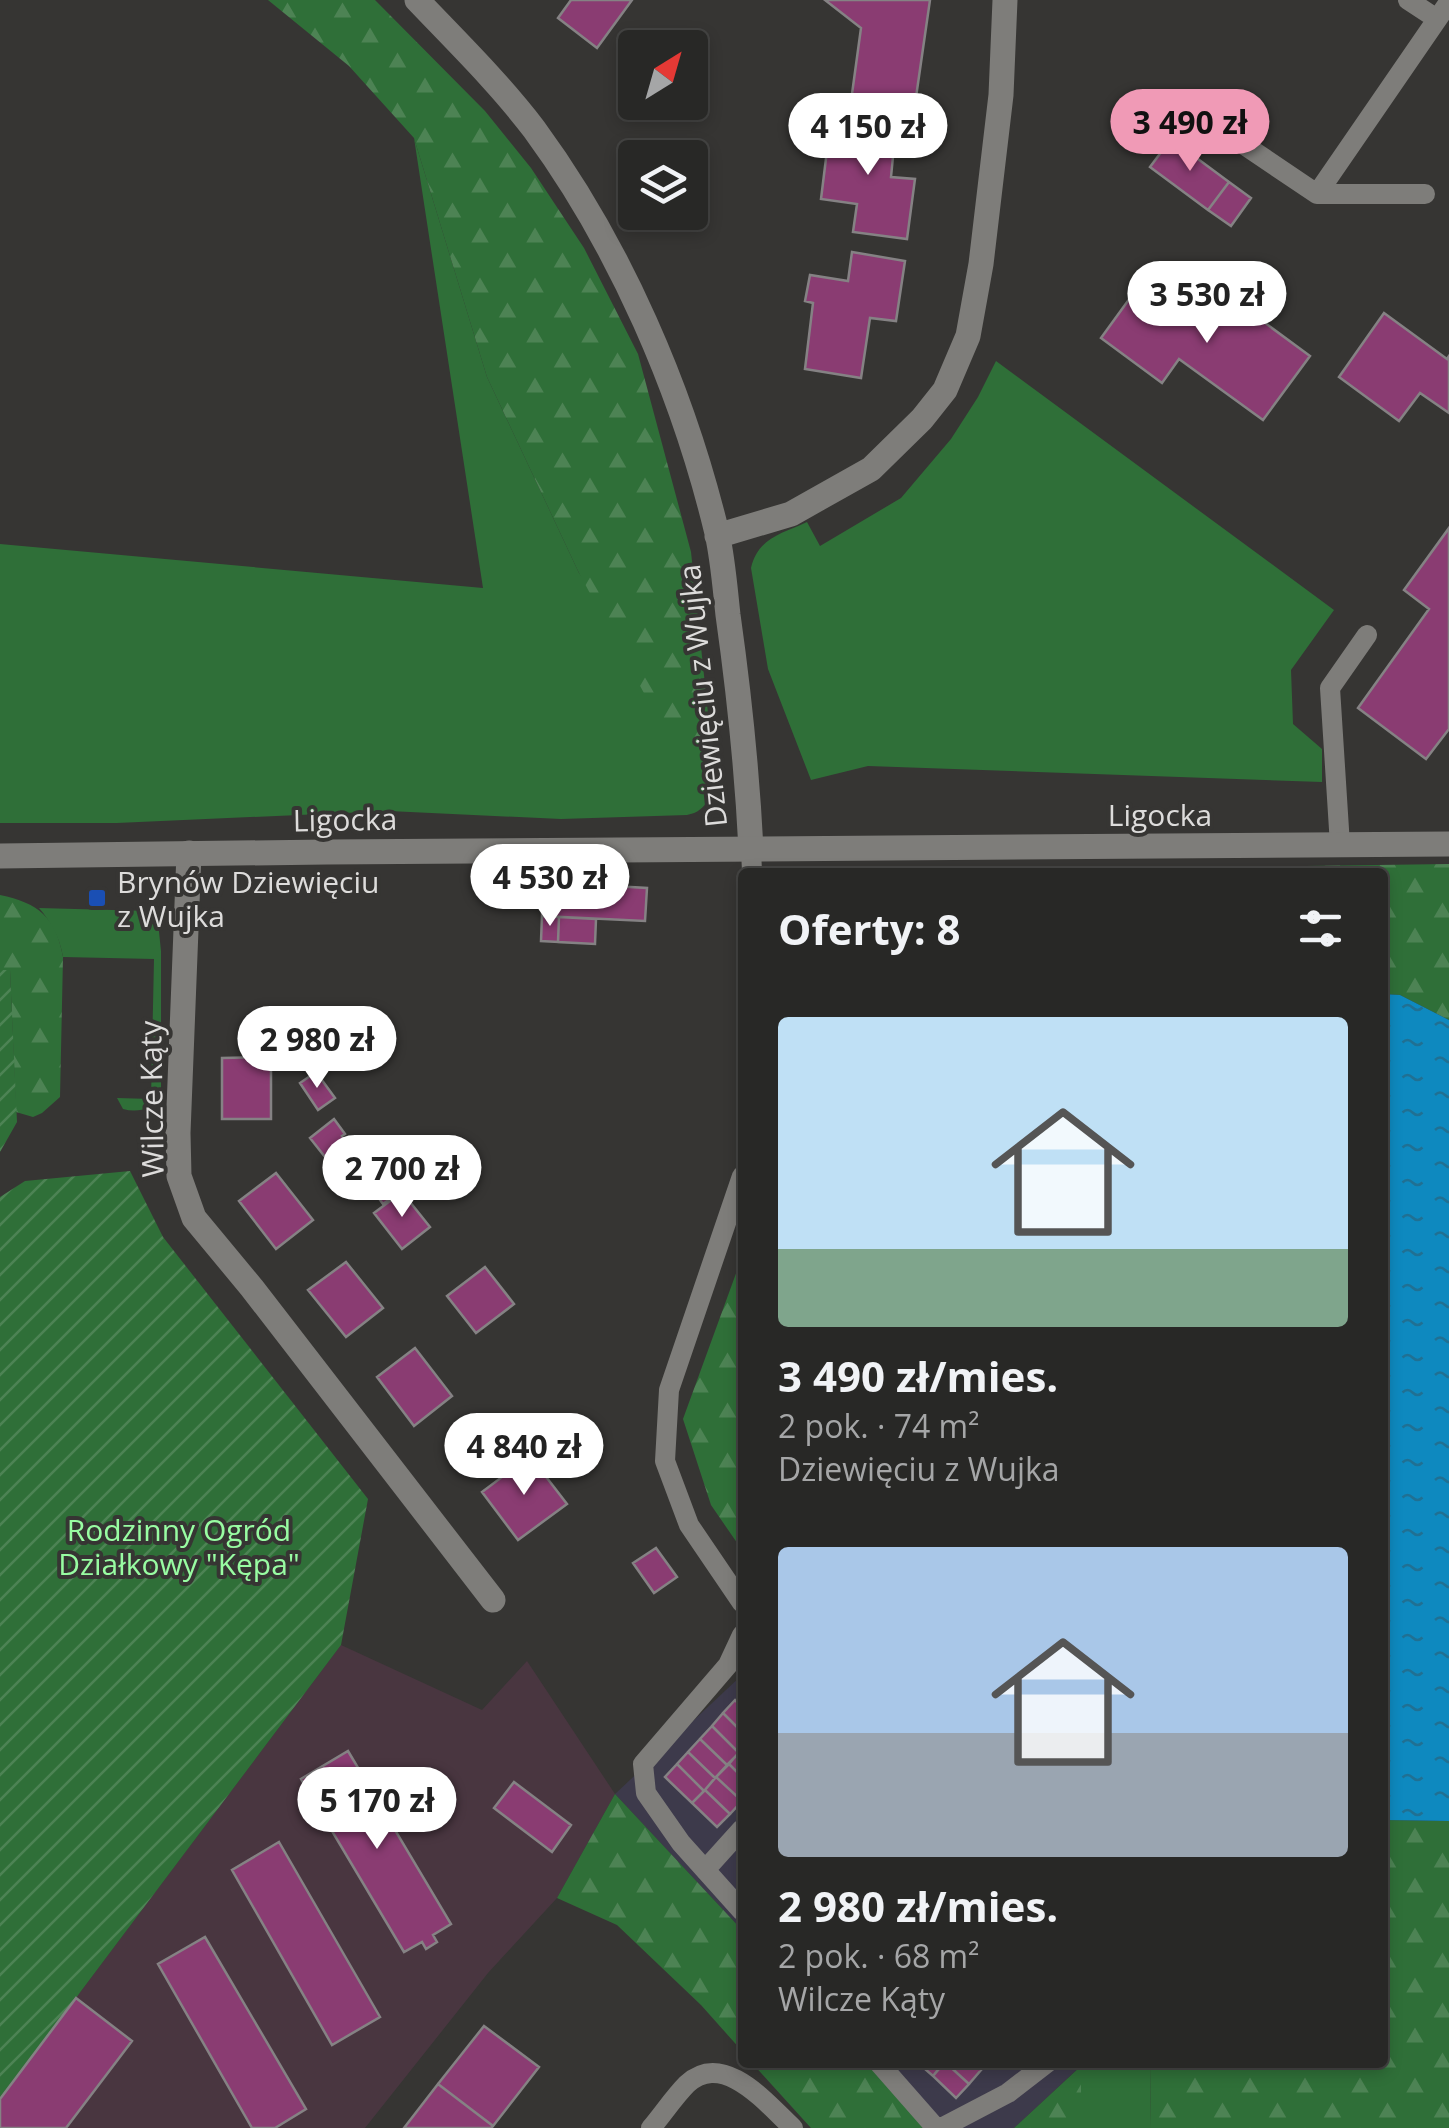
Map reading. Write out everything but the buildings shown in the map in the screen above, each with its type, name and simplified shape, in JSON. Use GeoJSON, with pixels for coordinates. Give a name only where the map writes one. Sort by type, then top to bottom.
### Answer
{"type":"FeatureCollection","features":[{"type":"Feature","properties":{"kind":"street","name":"Dziewięciu z Wujka"},"geometry":{"type":"LineString","coordinates":[[417,0],[482,66],[533,128],[575,190],[616,262],[660,358],[689,438],[717,536],[738,687],[751,861]]}},
{"type":"Feature","properties":{"kind":"street","name":"Dziewięciu z Wujka"},"geometry":{"type":"LineString","coordinates":[[717,536],[791,514],[871,468],[922,419],[945,390],[968,336],[981,264],[1001,95],[1004,0]]}},
{"type":"Feature","properties":{"kind":"street","name":"Ligocka"},"geometry":{"type":"LineString","coordinates":[[0,856],[189,854],[751,861],[1449,844]]}},
{"type":"Feature","properties":{"kind":"street","name":"Wilcze Kąty"},"geometry":{"type":"LineString","coordinates":[[189,854],[178,1133],[179,1176],[194,1218],[493,1600]]}},
{"type":"Feature","properties":{"kind":"lane"},"geometry":{"type":"LineString","coordinates":[[1317,194],[1443,11],[1408,0]]}},
{"type":"Feature","properties":{"kind":"lane"},"geometry":{"type":"LineString","coordinates":[[1225,132],[1317,194],[1425,194]]}},
{"type":"Feature","properties":{"kind":"lane"},"geometry":{"type":"LineString","coordinates":[[1340,845],[1330,688],[1367,635]]}},
{"type":"Feature","properties":{"kind":"lane"},"geometry":{"type":"LineString","coordinates":[[738,1188],[669,1390],[665,1461],[689,1525],[738,1597]]}},
{"type":"Feature","properties":{"kind":"lane"},"geometry":{"type":"LineString","coordinates":[[738,1644],[728,1665],[643,1764],[646,1793],[681,1843],[738,1907]]}},
{"type":"Feature","properties":{"kind":"lane"},"geometry":{"type":"LineString","coordinates":[[705,1870],[738,1833]]}},
{"type":"Feature","properties":{"kind":"lane"},"geometry":{"type":"LineString","coordinates":[[884,2068],[939,2128],[1008,2093],[1040,2068]]}},
{"type":"Feature","properties":{"kind":"lane"},"geometry":{"type":"LineString","coordinates":[[652,2128],[688,2083],[710,2072],[737,2079],[792,2128]]}},
{"type":"Feature","properties":{"kind":"shaded area"},"geometry":{"type":"Polygon","coordinates":[[[341,1645],[482,1710],[527,1661],[615,1794],[557,1898],[488,1973],[365,2128],[0,2128],[0,2099],[341,1645]]]}},
{"type":"Feature","properties":{"kind":"shaded area"},"geometry":{"type":"Polygon","coordinates":[[[738,1679],[738,1926],[615,1794],[738,1679]]]}},
{"type":"Feature","properties":{"kind":"shaded area"},"geometry":{"type":"Polygon","coordinates":[[[872,2068],[1079,2068],[1014,2128],[928,2128],[872,2068]]]}},
{"type":"Feature","properties":{"kind":"green space"},"geometry":{"type":"Polygon","coordinates":[[[268,0],[375,0],[485,111],[531,168],[584,248],[638,354],[691,552],[711,742],[706,749],[658,719],[579,573],[487,377],[414,138],[349,66],[268,0]]]}},
{"type":"Feature","properties":{"kind":"green space"},"geometry":{"type":"Polygon","coordinates":[[[414,138],[487,377],[579,573],[707,748],[711,742],[712,786],[705,805],[687,815],[561,819],[389,811],[117,823],[0,823],[0,544],[483,588],[414,138]]]}},
{"type":"Feature","properties":{"kind":"green space"},"geometry":{"type":"Polygon","coordinates":[[[996,361],[1334,610],[1291,670],[1293,724],[1322,749],[1322,782],[868,766],[811,780],[768,669],[751,568],[754,558],[772,538],[807,522],[820,546],[901,498],[951,439],[996,361]]]}},
{"type":"Feature","properties":{"kind":"green space"},"geometry":{"type":"Polygon","coordinates":[[[1449,864],[1449,1020],[1400,995],[1388,994],[1388,868],[1172,868],[1449,864]]]}},
{"type":"Feature","properties":{"kind":"green space"},"geometry":{"type":"Polygon","coordinates":[[[0,895],[25,902],[43,914],[56,932],[63,957],[60,1097],[33,1117],[16,1112],[10,970],[0,970],[0,895]]]}},
{"type":"Feature","properties":{"kind":"green space"},"geometry":{"type":"Polygon","coordinates":[[[39,908],[149,911],[158,922],[161,1097],[149,1107],[123,1109],[117,1098],[151,1099],[154,959],[63,957],[60,943],[39,908]]]}},
{"type":"Feature","properties":{"kind":"green space"},"geometry":{"type":"Polygon","coordinates":[[[0,970],[10,970],[17,1122],[0,1152],[0,970]]]}},
{"type":"Feature","properties":{"kind":"green space","name":"Rodzinny Ogród Działkowy \"Kępa\""},"geometry":{"type":"Polygon","coordinates":[[[130,1171],[163,1237],[368,1499],[341,1645],[0,2099],[0,1197],[25,1181],[130,1171]]]}},
{"type":"Feature","properties":{"kind":"green space"},"geometry":{"type":"Polygon","coordinates":[[[738,1268],[738,1544],[711,1505],[683,1419],[738,1268]]]}},
{"type":"Feature","properties":{"kind":"green space"},"geometry":{"type":"Polygon","coordinates":[[[615,1794],[738,1926],[738,2047],[701,2005],[617,1925],[557,1898],[615,1794]]]}},
{"type":"Feature","properties":{"kind":"green space"},"geometry":{"type":"Polygon","coordinates":[[[1388,1820],[1449,1821],[1449,2128],[1151,2128],[1150,2068],[1388,2068],[1388,1820]]]}},
{"type":"Feature","properties":{"kind":"green space"},"geometry":{"type":"Polygon","coordinates":[[[757,2068],[872,2068],[928,2128],[811,2128],[757,2068]]]}},
{"type":"Feature","properties":{"kind":"green space"},"geometry":{"type":"Polygon","coordinates":[[[1079,2068],[1081,2068],[1081,2128],[1014,2128],[1079,2068]]]}},
{"type":"Feature","properties":{"kind":"green space"},"geometry":{"type":"Polygon","coordinates":[[[1081,2068],[1150,2068],[1151,2128],[1081,2128],[1081,2068]]]}},
{"type":"Feature","properties":{"kind":"water"},"geometry":{"type":"Polygon","coordinates":[[[1388,994],[1400,995],[1449,1020],[1449,1821],[1388,1820],[1388,994]]]}},
{"type":"Feature","properties":{"kind":"place","name":"Brynów Dziewięciu z Wujka"},"geometry":{"type":"Point","coordinates":[97,898]}}]}
